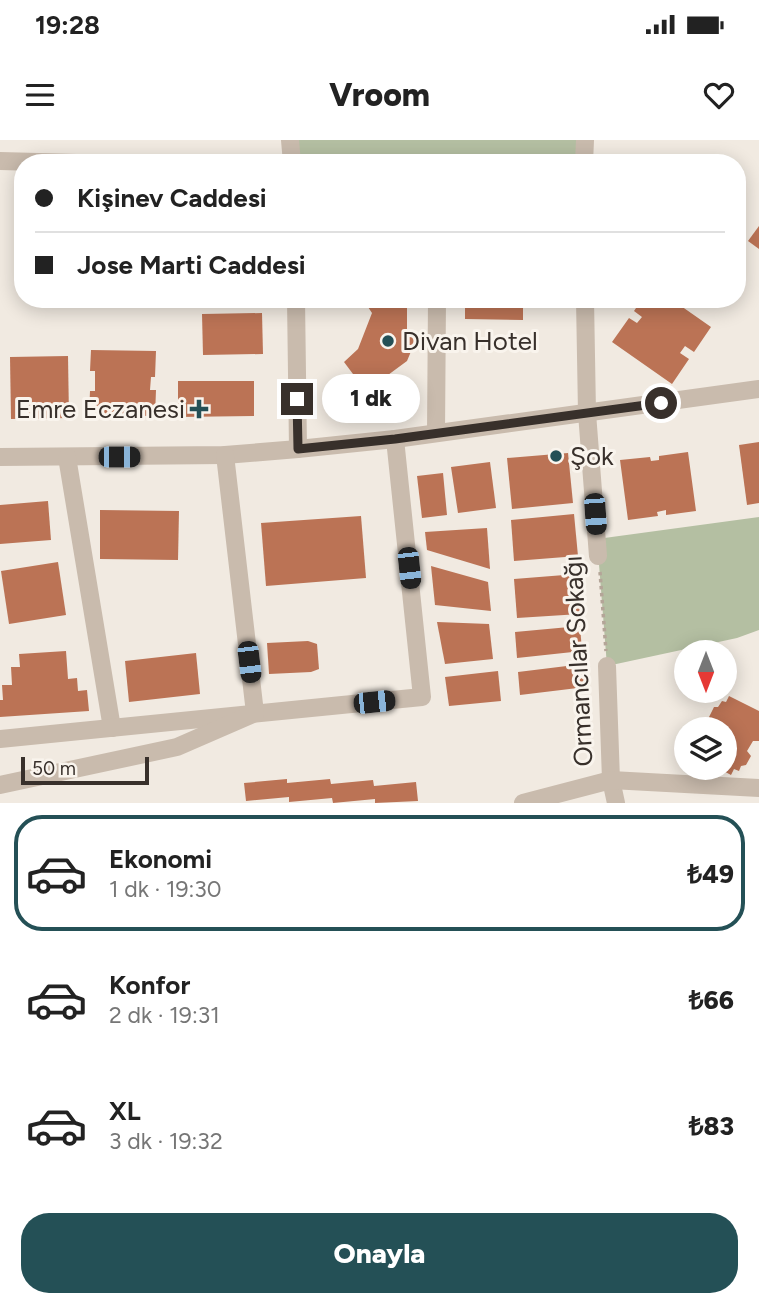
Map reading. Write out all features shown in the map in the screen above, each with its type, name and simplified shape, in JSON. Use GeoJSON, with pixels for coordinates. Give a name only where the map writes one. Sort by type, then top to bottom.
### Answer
{"type":"FeatureCollection","features":[{"type":"Feature","properties":{"kind":"street"},"geometry":{"type":"LineString","coordinates":[[296,308],[298,449]]}},
{"type":"Feature","properties":{"kind":"street"},"geometry":{"type":"LineString","coordinates":[[436,433],[437,308]]}},
{"type":"Feature","properties":{"kind":"street","name":"Ormancılar Sokağı"},"geometry":{"type":"LineString","coordinates":[[585,308],[587,413],[598,556]]}},
{"type":"Feature","properties":{"kind":"street"},"geometry":{"type":"LineString","coordinates":[[0,457],[225,455],[298,449],[395,439],[759,389]]}},
{"type":"Feature","properties":{"kind":"street"},"geometry":{"type":"LineString","coordinates":[[0,738],[422,697],[395,439]]}},
{"type":"Feature","properties":{"kind":"street"},"geometry":{"type":"LineString","coordinates":[[225,455],[255,713]]}},
{"type":"Feature","properties":{"kind":"street"},"geometry":{"type":"LineString","coordinates":[[67,457],[112,728]]}},
{"type":"Feature","properties":{"kind":"street","name":"Ormancılar Sokağı"},"geometry":{"type":"LineString","coordinates":[[607,666],[611,780],[616,803]]}},
{"type":"Feature","properties":{"kind":"street"},"geometry":{"type":"LineString","coordinates":[[0,785],[177,747],[255,713]]}},
{"type":"Feature","properties":{"kind":"street"},"geometry":{"type":"LineString","coordinates":[[523,803],[611,780],[759,788]]}},
{"type":"Feature","properties":{"kind":"path","name":"Ormancılar Sokağı"},"geometry":{"type":"LineString","coordinates":[[598,556],[607,666]]}},
{"type":"Feature","properties":{"kind":"green space"},"geometry":{"type":"Polygon","coordinates":[[[290,140],[585,140],[584,154],[291,154],[290,140]]]}},
{"type":"Feature","properties":{"kind":"green space"},"geometry":{"type":"Polygon","coordinates":[[[759,517],[759,630],[728,640],[674,640],[674,652],[607,666],[597,539],[759,517]]]}},
{"type":"Feature","properties":{"kind":"building"},"geometry":{"type":"Polygon","coordinates":[[[759,226],[759,249],[748,241],[759,226]]]}},
{"type":"Feature","properties":{"kind":"building","name":"Divan Hotel"},"geometry":{"type":"Polygon","coordinates":[[[369,308],[407,308],[407,330],[417,337],[407,361],[373,386],[368,379],[362,386],[344,362],[358,349],[372,313],[369,308]]]}},
{"type":"Feature","properties":{"kind":"building"},"geometry":{"type":"Polygon","coordinates":[[[465,308],[523,308],[523,320],[465,319],[465,308]]]}},
{"type":"Feature","properties":{"kind":"building"},"geometry":{"type":"Polygon","coordinates":[[[636,308],[684,308],[711,327],[694,352],[685,346],[680,353],[689,359],[672,384],[612,342],[629,318],[637,323],[642,317],[634,311],[636,308]]]}},
{"type":"Feature","properties":{"kind":"building"},"geometry":{"type":"Polygon","coordinates":[[[262,313],[263,354],[203,355],[202,314],[262,313]]]}},
{"type":"Feature","properties":{"kind":"building"},"geometry":{"type":"Polygon","coordinates":[[[91,350],[156,351],[155,377],[151,377],[150,390],[156,390],[155,416],[89,415],[90,391],[95,391],[95,371],[90,371],[91,350]]]}},
{"type":"Feature","properties":{"kind":"building"},"geometry":{"type":"Polygon","coordinates":[[[68,356],[69,418],[11,419],[10,357],[68,356]]]}},
{"type":"Feature","properties":{"kind":"building"},"geometry":{"type":"Polygon","coordinates":[[[178,381],[254,381],[254,416],[178,417],[178,381]]]}},
{"type":"Feature","properties":{"kind":"building"},"geometry":{"type":"Polygon","coordinates":[[[759,442],[759,503],[747,505],[739,445],[759,442]]]}},
{"type":"Feature","properties":{"kind":"building"},"geometry":{"type":"Polygon","coordinates":[[[688,452],[696,511],[666,515],[666,510],[657,512],[658,516],[628,520],[620,460],[650,457],[651,461],[659,460],[659,456],[688,452]]]}},
{"type":"Feature","properties":{"kind":"building"},"geometry":{"type":"Polygon","coordinates":[[[568,453],[573,503],[512,509],[507,458],[568,453]]]}},
{"type":"Feature","properties":{"kind":"building"},"geometry":{"type":"Polygon","coordinates":[[[490,462],[496,508],[458,513],[451,467],[490,462]]]}},
{"type":"Feature","properties":{"kind":"building"},"geometry":{"type":"Polygon","coordinates":[[[443,473],[447,515],[422,518],[417,476],[443,473]]]}},
{"type":"Feature","properties":{"kind":"building"},"geometry":{"type":"Polygon","coordinates":[[[48,501],[51,540],[0,544],[0,505],[48,501]]]}},
{"type":"Feature","properties":{"kind":"building"},"geometry":{"type":"Polygon","coordinates":[[[100,510],[179,511],[178,560],[100,559],[100,510]]]}},
{"type":"Feature","properties":{"kind":"building"},"geometry":{"type":"Polygon","coordinates":[[[574,514],[578,556],[514,561],[511,520],[574,514]]]}},
{"type":"Feature","properties":{"kind":"building"},"geometry":{"type":"Polygon","coordinates":[[[361,516],[366,578],[266,586],[261,523],[361,516]]]}},
{"type":"Feature","properties":{"kind":"building"},"geometry":{"type":"Polygon","coordinates":[[[487,528],[490,569],[427,550],[425,532],[487,528]]]}},
{"type":"Feature","properties":{"kind":"building"},"geometry":{"type":"Polygon","coordinates":[[[58,562],[66,615],[9,624],[1,571],[58,562]]]}},
{"type":"Feature","properties":{"kind":"building"},"geometry":{"type":"Polygon","coordinates":[[[431,566],[488,582],[491,611],[435,605],[431,566]]]}},
{"type":"Feature","properties":{"kind":"building"},"geometry":{"type":"Polygon","coordinates":[[[577,574],[580,614],[517,618],[514,579],[577,574]]]}},
{"type":"Feature","properties":{"kind":"building"},"geometry":{"type":"Polygon","coordinates":[[[437,622],[489,624],[493,659],[445,664],[437,622]]]}},
{"type":"Feature","properties":{"kind":"building"},"geometry":{"type":"Polygon","coordinates":[[[580,626],[582,651],[517,658],[515,632],[580,626]]]}},
{"type":"Feature","properties":{"kind":"building"},"geometry":{"type":"Polygon","coordinates":[[[308,641],[317,644],[319,669],[311,672],[269,674],[267,643],[308,641]]]}},
{"type":"Feature","properties":{"kind":"building"},"geometry":{"type":"Polygon","coordinates":[[[66,651],[68,679],[77,678],[78,691],[87,690],[89,711],[0,717],[2,685],[12,685],[11,667],[20,667],[19,654],[66,651]]]}},
{"type":"Feature","properties":{"kind":"building"},"geometry":{"type":"Polygon","coordinates":[[[196,653],[200,694],[129,702],[125,661],[196,653]]]}},
{"type":"Feature","properties":{"kind":"building"},"geometry":{"type":"Polygon","coordinates":[[[583,664],[586,687],[520,695],[518,672],[583,664]]]}},
{"type":"Feature","properties":{"kind":"building"},"geometry":{"type":"Polygon","coordinates":[[[498,671],[501,701],[449,706],[445,677],[498,671]]]}},
{"type":"Feature","properties":{"kind":"building"},"geometry":{"type":"Polygon","coordinates":[[[737,700],[759,711],[759,741],[753,741],[747,751],[751,756],[739,771],[737,717],[709,717],[714,707],[720,704],[737,704],[737,700]]]}},
{"type":"Feature","properties":{"kind":"building"},"geometry":{"type":"Polygon","coordinates":[[[287,779],[287,783],[330,779],[331,784],[373,780],[374,786],[416,782],[418,801],[375,803],[375,799],[333,803],[332,798],[289,802],[289,797],[246,801],[244,783],[287,779]]]}},
{"type":"Feature","properties":{"kind":"place","name":"Divan Hotel"},"geometry":{"type":"Point","coordinates":[388,341]}},
{"type":"Feature","properties":{"kind":"place","name":"Emre Eczanesi"},"geometry":{"type":"Point","coordinates":[199,409]}},
{"type":"Feature","properties":{"kind":"place","name":"Şok"},"geometry":{"type":"Point","coordinates":[556,456]}},
{"type":"Feature","properties":{"kind":"route"},"geometry":{"type":"LineString","coordinates":[[297,399],[298,449],[395,439],[661,403]]}}]}
